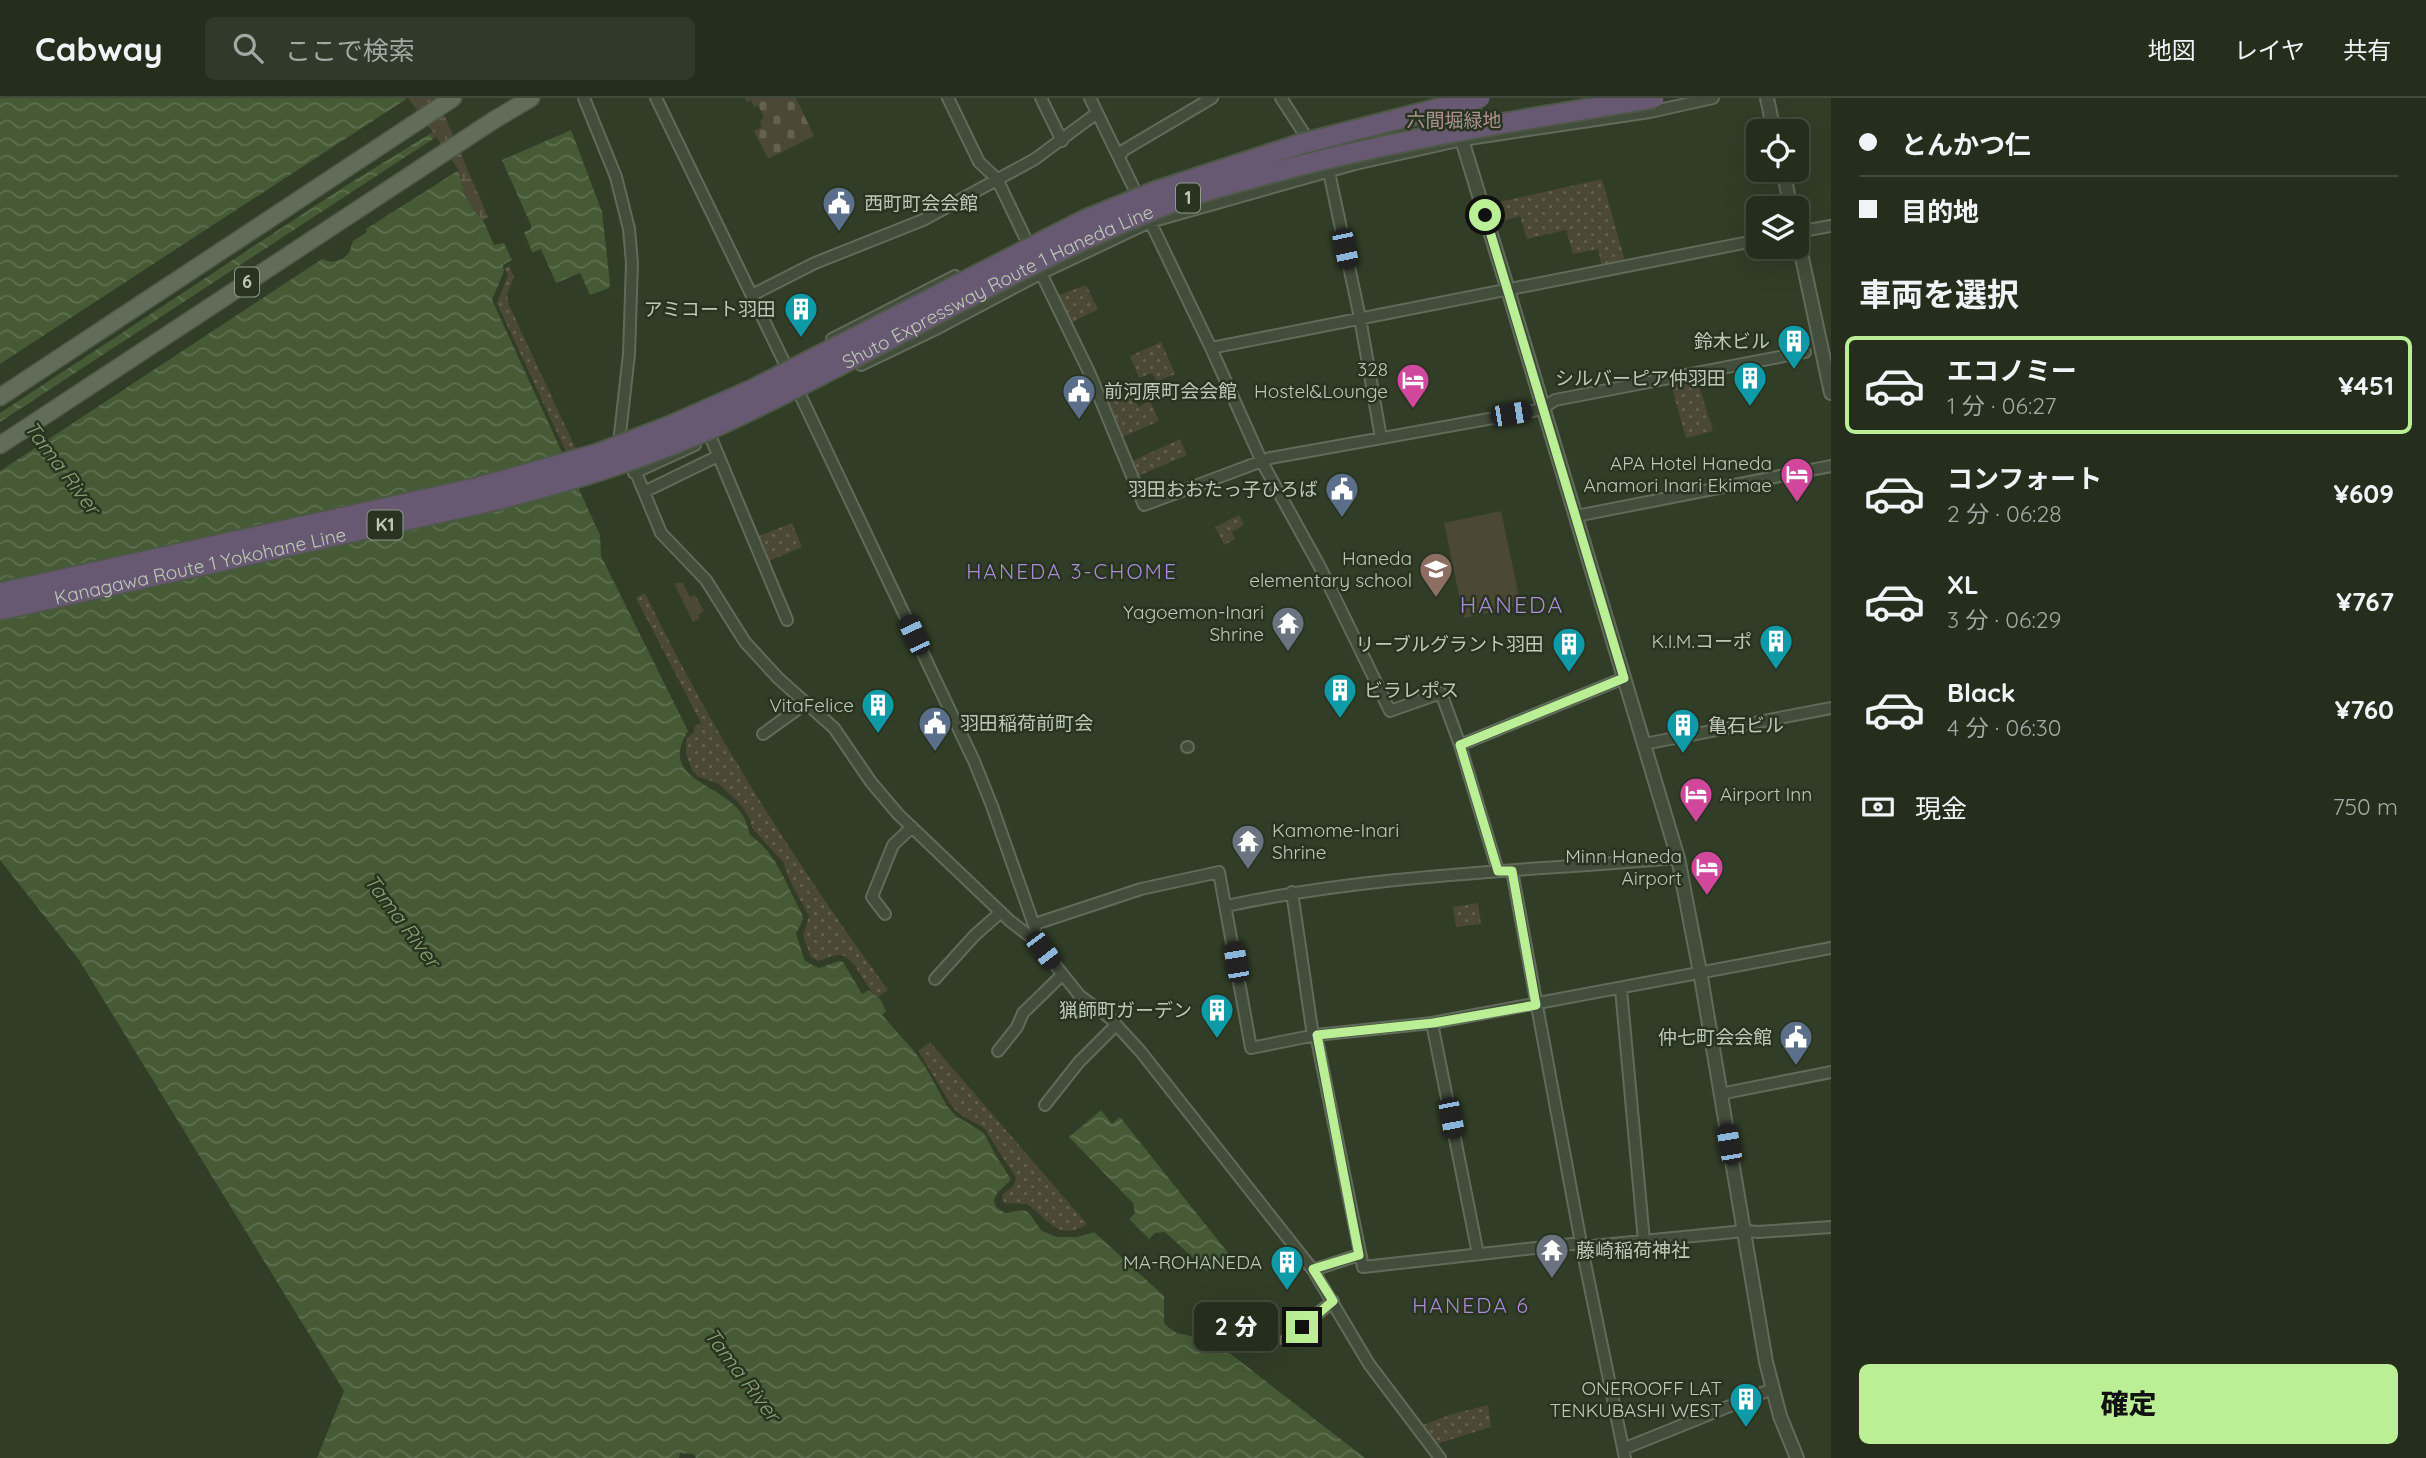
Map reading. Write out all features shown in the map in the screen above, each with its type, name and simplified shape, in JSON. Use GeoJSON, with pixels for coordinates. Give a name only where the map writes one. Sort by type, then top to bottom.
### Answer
{"type":"FeatureCollection","features":[{"type":"Feature","properties":{"kind":"highway","name":"Shuto Expressway Route 1 Haneda Line"},"geometry":{"type":"LineString","coordinates":[[756,398],[1085,220],[1220,169],[1301,144],[1480,98]]}},
{"type":"Feature","properties":{"kind":"highway","name":"Shuto Expressway Route 1 Haneda Line"},"geometry":{"type":"LineString","coordinates":[[756,398],[1091,235],[1226,185],[1369,149],[1654,98]]}},
{"type":"Feature","properties":{"kind":"highway","name":"Kanagawa Route 1 Yokohane Line"},"geometry":{"type":"LineString","coordinates":[[0,593],[420,500],[550,468],[756,398]]}},
{"type":"Feature","properties":{"kind":"highway","name":"Kanagawa Route 1 Yokohane Line"},"geometry":{"type":"LineString","coordinates":[[0,610],[555,485],[676,443],[756,398]]}},
{"type":"Feature","properties":{"kind":"main road","name":"6"},"geometry":{"type":"LineString","coordinates":[[0,397],[453,98]]}},
{"type":"Feature","properties":{"kind":"main road","name":"6"},"geometry":{"type":"LineString","coordinates":[[494,120],[516,98]]}},
{"type":"Feature","properties":{"kind":"main road","name":"6"},"geometry":{"type":"LineString","coordinates":[[0,444],[531,98]]}},
{"type":"Feature","properties":{"kind":"street"},"geometry":{"type":"LineString","coordinates":[[584,98],[615,177],[629,229],[632,263],[630,331],[621,436],[661,533],[706,580],[745,642],[778,678],[834,728],[871,782],[912,827],[1001,912],[1036,941],[1080,996],[1116,1025],[1166,1083],[1313,1269],[1369,1364],[1440,1458]]}},
{"type":"Feature","properties":{"kind":"street"},"geometry":{"type":"LineString","coordinates":[[656,98],[974,761],[1035,924],[1036,941]]}},
{"type":"Feature","properties":{"kind":"street"},"geometry":{"type":"LineString","coordinates":[[948,98],[979,162],[997,179],[1028,243],[1040,274],[1089,372],[1144,505],[1262,462],[1543,408],[1555,400],[1805,352]]}},
{"type":"Feature","properties":{"kind":"street"},"geometry":{"type":"LineString","coordinates":[[1041,98],[1062,141]]}},
{"type":"Feature","properties":{"kind":"street"},"geometry":{"type":"LineString","coordinates":[[1090,98],[1211,348],[1262,462],[1320,567],[1390,711],[1441,693],[1460,745],[1498,871]]}},
{"type":"Feature","properties":{"kind":"street"},"geometry":{"type":"LineString","coordinates":[[1119,157],[1124,150],[1212,98]]}},
{"type":"Feature","properties":{"kind":"street"},"geometry":{"type":"LineString","coordinates":[[1281,98],[1329,172],[1360,318],[1381,438]]}},
{"type":"Feature","properties":{"kind":"street"},"geometry":{"type":"LineString","coordinates":[[634,473],[934,330],[1040,274],[1150,222],[1329,172],[1462,140],[1650,112],[1713,98]]}},
{"type":"Feature","properties":{"kind":"street"},"geometry":{"type":"LineString","coordinates":[[1767,98],[1771,119]]}},
{"type":"Feature","properties":{"kind":"street"},"geometry":{"type":"LineString","coordinates":[[621,436],[784,364],[918,293],[1136,193],[1307,138],[1449,99],[1678,858],[1772,1389],[1797,1458]]}},
{"type":"Feature","properties":{"kind":"street"},"geometry":{"type":"LineString","coordinates":[[752,295],[814,263],[923,220],[1035,159],[1097,113]]}},
{"type":"Feature","properties":{"kind":"street"},"geometry":{"type":"LineString","coordinates":[[1809,231],[1831,226]]}},
{"type":"Feature","properties":{"kind":"street"},"geometry":{"type":"LineString","coordinates":[[1211,348],[1746,243]]}},
{"type":"Feature","properties":{"kind":"street"},"geometry":{"type":"LineString","coordinates":[[1803,259],[1831,393]]}},
{"type":"Feature","properties":{"kind":"street"},"geometry":{"type":"LineString","coordinates":[[711,438],[787,620]]}},
{"type":"Feature","properties":{"kind":"street"},"geometry":{"type":"LineString","coordinates":[[643,492],[719,456]]}},
{"type":"Feature","properties":{"kind":"street"},"geometry":{"type":"LineString","coordinates":[[1576,516],[1831,466]]}},
{"type":"Feature","properties":{"kind":"street"},"geometry":{"type":"LineString","coordinates":[[1460,745],[1624,678]]}},
{"type":"Feature","properties":{"kind":"street"},"geometry":{"type":"LineString","coordinates":[[763,734],[806,703]]}},
{"type":"Feature","properties":{"kind":"street"},"geometry":{"type":"LineString","coordinates":[[1644,744],[1831,708]]}},
{"type":"Feature","properties":{"kind":"street"},"geometry":{"type":"LineString","coordinates":[[885,914],[872,897],[893,845],[912,827]]}},
{"type":"Feature","properties":{"kind":"street"},"geometry":{"type":"LineString","coordinates":[[1226,906],[1292,892],[1378,881],[1678,858]]}},
{"type":"Feature","properties":{"kind":"street"},"geometry":{"type":"LineString","coordinates":[[1512,871],[1581,1245],[1624,1454],[1772,1389]]}},
{"type":"Feature","properties":{"kind":"street"},"geometry":{"type":"LineString","coordinates":[[1035,924],[1140,888],[1219,872],[1251,1048],[1315,1035],[1433,1023],[1831,948]]}},
{"type":"Feature","properties":{"kind":"street"},"geometry":{"type":"LineString","coordinates":[[1292,892],[1315,1035],[1363,1268],[1478,1254],[1744,1231],[1831,1227]]}},
{"type":"Feature","properties":{"kind":"street"},"geometry":{"type":"LineString","coordinates":[[935,979],[975,935],[1001,912]]}},
{"type":"Feature","properties":{"kind":"street"},"geometry":{"type":"LineString","coordinates":[[998,1051],[1017,1027],[1023,1013],[1062,975]]}},
{"type":"Feature","properties":{"kind":"street"},"geometry":{"type":"LineString","coordinates":[[1621,989],[1644,1241]]}},
{"type":"Feature","properties":{"kind":"street"},"geometry":{"type":"LineString","coordinates":[[1433,1023],[1478,1254]]}},
{"type":"Feature","properties":{"kind":"street"},"geometry":{"type":"LineString","coordinates":[[1045,1105],[1079,1062],[1116,1025]]}},
{"type":"Feature","properties":{"kind":"street"},"geometry":{"type":"LineString","coordinates":[[1720,1094],[1831,1072]]}},
{"type":"Feature","properties":{"kind":"street"},"geometry":{"type":"LineString","coordinates":[[1313,1269],[1359,1255]]}},
{"type":"Feature","properties":{"kind":"street"},"geometry":{"type":"LineString","coordinates":[[1286,1340],[1333,1301]]}},
{"type":"Feature","properties":{"kind":"green space"},"geometry":{"type":"Polygon","coordinates":[[[404,98],[437,98],[488,217],[483,220],[474,211],[464,194],[460,176],[404,98]]]}},
{"type":"Feature","properties":{"kind":"green space"},"geometry":{"type":"Polygon","coordinates":[[[745,98],[796,98],[814,136],[768,159],[754,131],[762,127],[760,121],[764,118],[758,105],[754,107],[751,100],[747,102],[745,98]]]}},
{"type":"Feature","properties":{"kind":"green space"},"geometry":{"type":"Polygon","coordinates":[[[1602,179],[1625,261],[1602,266],[1598,249],[1573,254],[1566,230],[1527,239],[1520,216],[1502,221],[1497,206],[1499,202],[1602,179]]]}},
{"type":"Feature","properties":{"kind":"green space"},"geometry":{"type":"Polygon","coordinates":[[[509,266],[514,277],[507,295],[509,305],[582,462],[573,467],[497,303],[508,275],[505,268],[509,266]]]}},
{"type":"Feature","properties":{"kind":"green space"},"geometry":{"type":"Polygon","coordinates":[[[1086,285],[1098,309],[1069,324],[1056,296],[1086,285]]]}},
{"type":"Feature","properties":{"kind":"green space"},"geometry":{"type":"Polygon","coordinates":[[[1161,342],[1175,374],[1157,381],[1152,373],[1139,378],[1130,356],[1161,342]]]}},
{"type":"Feature","properties":{"kind":"green space"},"geometry":{"type":"Polygon","coordinates":[[[1696,376],[1713,431],[1686,438],[1670,381],[1696,376]]]}},
{"type":"Feature","properties":{"kind":"green space"},"geometry":{"type":"Polygon","coordinates":[[[1132,391],[1138,407],[1150,401],[1159,421],[1120,438],[1106,403],[1132,391]]]}},
{"type":"Feature","properties":{"kind":"green space"},"geometry":{"type":"Polygon","coordinates":[[[1180,439],[1187,455],[1138,476],[1132,461],[1180,439]]]}},
{"type":"Feature","properties":{"kind":"green space"},"geometry":{"type":"Polygon","coordinates":[[[1501,511],[1521,606],[1464,618],[1444,523],[1501,511]]]}},
{"type":"Feature","properties":{"kind":"green space"},"geometry":{"type":"Polygon","coordinates":[[[1239,515],[1244,525],[1232,532],[1235,539],[1224,545],[1215,527],[1239,515]]]}},
{"type":"Feature","properties":{"kind":"green space"},"geometry":{"type":"Polygon","coordinates":[[[792,523],[802,547],[769,561],[759,536],[792,523]]]}},
{"type":"Feature","properties":{"kind":"green space"},"geometry":{"type":"Polygon","coordinates":[[[674,583],[683,583],[690,597],[695,595],[704,611],[698,615],[700,618],[693,622],[674,583]]]}},
{"type":"Feature","properties":{"kind":"green space"},"geometry":{"type":"Polygon","coordinates":[[[645,593],[699,697],[758,797],[821,895],[888,990],[878,997],[845,957],[837,955],[818,961],[811,957],[803,936],[809,916],[783,862],[752,828],[750,819],[740,804],[719,784],[697,776],[692,770],[686,753],[686,739],[694,732],[694,727],[701,723],[636,598],[645,593]]]}},
{"type":"Feature","properties":{"kind":"green space"},"geometry":{"type":"Polygon","coordinates":[[[1478,903],[1481,924],[1456,927],[1453,907],[1478,903]]]}},
{"type":"Feature","properties":{"kind":"green space"},"geometry":{"type":"Polygon","coordinates":[[[930,1042],[1087,1224],[1068,1231],[1060,1230],[1027,1204],[1004,1203],[1002,1195],[1014,1185],[1016,1178],[984,1128],[953,1108],[918,1051],[930,1042]]]}},
{"type":"Feature","properties":{"kind":"green space"},"geometry":{"type":"Polygon","coordinates":[[[1488,1405],[1491,1427],[1436,1444],[1423,1425],[1452,1414],[1488,1405]]]}},
{"type":"Feature","properties":{"kind":"water","name":"Tama River"},"geometry":{"type":"Polygon","coordinates":[[[0,98],[404,98],[460,176],[464,194],[483,220],[494,245],[504,243],[512,260],[503,265],[504,271],[492,300],[600,535],[601,556],[688,731],[681,746],[680,758],[684,768],[738,809],[745,819],[750,835],[774,861],[802,914],[803,919],[796,934],[805,961],[819,968],[843,962],[862,994],[869,990],[881,1000],[886,1011],[882,1015],[921,1059],[947,1106],[984,1133],[1011,1180],[998,1192],[994,1200],[1005,1213],[1020,1210],[1028,1212],[1042,1231],[1076,1237],[1094,1232],[1164,1296],[1164,1323],[1169,1328],[1177,1333],[1214,1341],[1365,1458],[696,1458],[694,1454],[680,1453],[679,1458],[317,1458],[344,1391],[79,960],[0,860],[0,98]]]}},
{"type":"Feature","properties":{"kind":"water"},"geometry":{"type":"Polygon","coordinates":[[[571,130],[602,212],[610,283],[609,288],[590,295],[580,273],[556,283],[541,249],[522,257],[513,238],[531,229],[531,225],[502,160],[571,130]]]}},
{"type":"Feature","properties":{"kind":"water"},"geometry":{"type":"Polygon","coordinates":[[[1101,1110],[1112,1124],[1120,1117],[1229,1254],[1207,1271],[1165,1232],[1155,1233],[1142,1247],[1121,1228],[1135,1213],[1133,1203],[1069,1137],[1101,1110]]]}},
{"type":"Feature","properties":{"kind":"pier"},"geometry":{"type":"Polygon","coordinates":[[[408,98],[433,132],[350,183],[0,413],[0,364],[408,98]]]}},
{"type":"Feature","properties":{"kind":"pier"},"geometry":{"type":"Polygon","coordinates":[[[436,137],[459,170],[366,229],[367,232],[353,241],[349,253],[342,259],[332,262],[322,259],[0,471],[0,422],[436,137]]]}},
{"type":"Feature","properties":{"kind":"pier"},"geometry":{"type":"Polygon","coordinates":[[[523,230],[533,254],[522,260],[512,235],[523,230]]]}},
{"type":"Feature","properties":{"kind":"pier"},"geometry":{"type":"Polygon","coordinates":[[[918,1051],[950,1104],[959,1114],[985,1129],[1000,1156],[1013,1172],[1014,1181],[1000,1195],[997,1201],[999,1205],[1005,1209],[1025,1206],[1032,1210],[1044,1229],[1049,1232],[1065,1234],[1092,1229],[1094,1232],[1076,1237],[1057,1237],[1042,1231],[1029,1212],[1023,1209],[1005,1213],[996,1207],[994,1200],[998,1192],[1011,1180],[1009,1174],[984,1133],[956,1116],[947,1106],[933,1078],[915,1052],[918,1051]]]}},
{"type":"Feature","properties":{"kind":"pier"},"geometry":{"type":"Polygon","coordinates":[[[1129,1219],[1149,1239],[1142,1247],[1121,1228],[1129,1219]]]}},
{"type":"Feature","properties":{"kind":"place","name":"西町町会会館"},"geometry":{"type":"Point","coordinates":[839,233]}},
{"type":"Feature","properties":{"kind":"place","name":"アミコート羽田"},"geometry":{"type":"Point","coordinates":[801,339]}},
{"type":"Feature","properties":{"kind":"place","name":"鈴木ビル"},"geometry":{"type":"Point","coordinates":[1794,371]}},
{"type":"Feature","properties":{"kind":"place","name":"シルバーピア仲羽田"},"geometry":{"type":"Point","coordinates":[1750,408]}},
{"type":"Feature","properties":{"kind":"place","name":"328 Hostel&Lounge"},"geometry":{"type":"Point","coordinates":[1413,410]}},
{"type":"Feature","properties":{"kind":"place","name":"前河原町会会館"},"geometry":{"type":"Point","coordinates":[1079,421]}},
{"type":"Feature","properties":{"kind":"place","name":"APA Hotel Haneda Anamori Inari Ekimae"},"geometry":{"type":"Point","coordinates":[1797,504]}},
{"type":"Feature","properties":{"kind":"place","name":"羽田おおたっ子ひろば"},"geometry":{"type":"Point","coordinates":[1342,519]}},
{"type":"Feature","properties":{"kind":"place","name":"Haneda elementary school"},"geometry":{"type":"Point","coordinates":[1436,599]}},
{"type":"Feature","properties":{"kind":"place","name":"Yagoemon-Inari Shrine"},"geometry":{"type":"Point","coordinates":[1288,653]}},
{"type":"Feature","properties":{"kind":"place","name":"K.I.M.コーポ"},"geometry":{"type":"Point","coordinates":[1776,671]}},
{"type":"Feature","properties":{"kind":"place","name":"リーブルグラント羽田"},"geometry":{"type":"Point","coordinates":[1569,674]}},
{"type":"Feature","properties":{"kind":"place","name":"ビラレポス"},"geometry":{"type":"Point","coordinates":[1340,720]}},
{"type":"Feature","properties":{"kind":"place","name":"VitaFelice"},"geometry":{"type":"Point","coordinates":[878,735]}},
{"type":"Feature","properties":{"kind":"place","name":"羽田稲荷前町会"},"geometry":{"type":"Point","coordinates":[935,753]}},
{"type":"Feature","properties":{"kind":"place","name":"亀石ビル"},"geometry":{"type":"Point","coordinates":[1683,755]}},
{"type":"Feature","properties":{"kind":"place","name":"Airport Inn"},"geometry":{"type":"Point","coordinates":[1696,824]}},
{"type":"Feature","properties":{"kind":"place","name":"Kamome-Inari Shrine"},"geometry":{"type":"Point","coordinates":[1248,871]}},
{"type":"Feature","properties":{"kind":"place","name":"Minn Haneda Airport"},"geometry":{"type":"Point","coordinates":[1707,897]}},
{"type":"Feature","properties":{"kind":"place","name":"猟師町ガーデン"},"geometry":{"type":"Point","coordinates":[1217,1040]}},
{"type":"Feature","properties":{"kind":"place","name":"仲七町会会館"},"geometry":{"type":"Point","coordinates":[1796,1067]}},
{"type":"Feature","properties":{"kind":"place","name":"藤崎稲荷神社"},"geometry":{"type":"Point","coordinates":[1552,1280]}},
{"type":"Feature","properties":{"kind":"place","name":"MA-ROHANEDA"},"geometry":{"type":"Point","coordinates":[1287,1292]}},
{"type":"Feature","properties":{"kind":"place","name":"ONEROOFF LAT TENKUBASHI WEST"},"geometry":{"type":"Point","coordinates":[1746,1429]}},
{"type":"Feature","properties":{"kind":"district","name":"HANEDA 3-CHOME"},"geometry":{"type":"Point","coordinates":[1072,572]}},
{"type":"Feature","properties":{"kind":"district","name":"HANEDA"},"geometry":{"type":"Point","coordinates":[1512,605]}},
{"type":"Feature","properties":{"kind":"district","name":"HANEDA 6"},"geometry":{"type":"Point","coordinates":[1471,1306]}},
{"type":"Feature","properties":{"kind":"route"},"geometry":{"type":"LineString","coordinates":[[1302,1327],[1333,1301],[1313,1269],[1359,1255],[1317,1035],[1433,1023],[1536,1005],[1512,871],[1498,871],[1460,745],[1624,678],[1485,215]]}},
{"type":"Feature","properties":{"kind":"park label","name":"六間堀緑地"},"geometry":{"type":"Point","coordinates":[1454,120]}}]}
